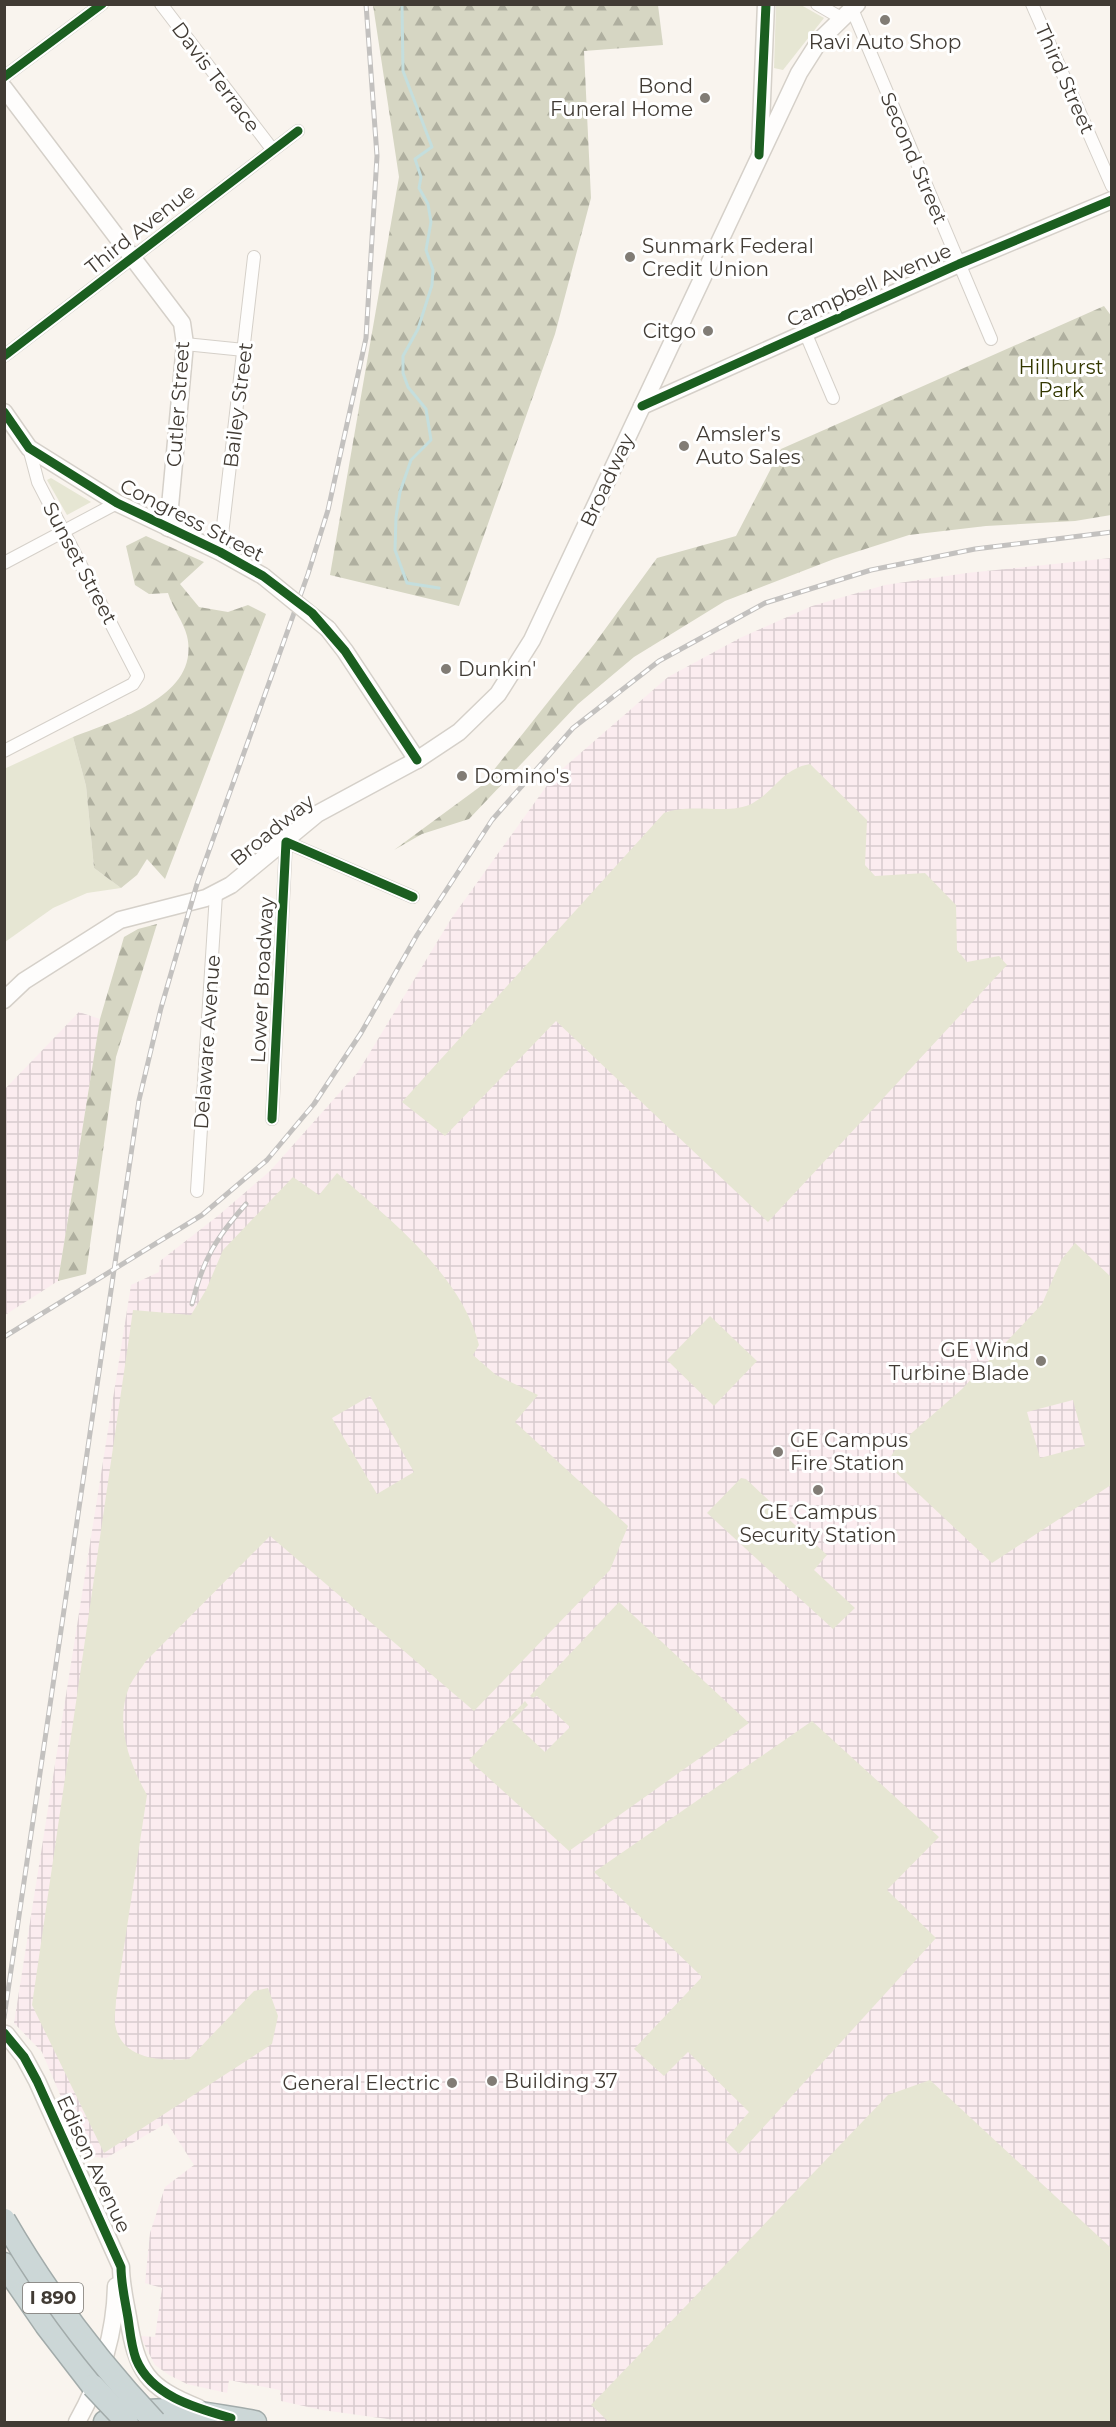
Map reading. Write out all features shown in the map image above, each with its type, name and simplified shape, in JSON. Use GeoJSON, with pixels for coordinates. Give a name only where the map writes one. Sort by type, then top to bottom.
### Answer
{"type":"FeatureCollection","features":[{"type":"Feature","properties":{"kind":"highway","name":"I 890"},"geometry":{"type":"LineString","coordinates":[[4,2220],[63,2313],[130,2396],[155,2422]]}},
{"type":"Feature","properties":{"kind":"highway","name":"I 890"},"geometry":{"type":"LineString","coordinates":[[4,2264],[46,2325],[93,2386],[127,2422]]}},
{"type":"Feature","properties":{"kind":"highway"},"geometry":{"type":"LineString","coordinates":[[93,2386],[118,2422]]}},
{"type":"Feature","properties":{"kind":"highway"},"geometry":{"type":"LineString","coordinates":[[130,2396],[162,2422]]}},
{"type":"Feature","properties":{"kind":"highway"},"geometry":{"type":"LineString","coordinates":[[105,2422],[124,2415],[158,2409],[255,2422]]}},
{"type":"Feature","properties":{"kind":"street"},"geometry":{"type":"LineString","coordinates":[[4,77],[102,4]]}},
{"type":"Feature","properties":{"kind":"street","name":"Davis Terrace"},"geometry":{"type":"LineString","coordinates":[[161,4],[272,150]]}},
{"type":"Feature","properties":{"kind":"street"},"geometry":{"type":"LineString","coordinates":[[759,155],[766,4]]}},
{"type":"Feature","properties":{"kind":"street"},"geometry":{"type":"LineString","coordinates":[[817,4],[850,11]]}},
{"type":"Feature","properties":{"kind":"street","name":"Third Street"},"geometry":{"type":"LineString","coordinates":[[1032,4],[1112,186]]}},
{"type":"Feature","properties":{"kind":"street","name":"Broadway"},"geometry":{"type":"LineString","coordinates":[[4,1000],[24,981],[120,920],[216,894],[286,842],[317,814],[417,760],[459,732],[498,694],[532,640],[759,155],[808,57],[820,40],[850,11]]}},
{"type":"Feature","properties":{"kind":"street","name":"Second Street"},"geometry":{"type":"LineString","coordinates":[[850,11],[991,339]]}},
{"type":"Feature","properties":{"kind":"street","name":"Cutler Street"},"geometry":{"type":"LineString","coordinates":[[4,88],[182,323],[185,344],[168,528]]}},
{"type":"Feature","properties":{"kind":"street","name":"Third Avenue"},"geometry":{"type":"LineString","coordinates":[[4,356],[298,131]]}},
{"type":"Feature","properties":{"kind":"street","name":"Campbell Avenue"},"geometry":{"type":"LineString","coordinates":[[642,406],[959,264],[1112,200]]}},
{"type":"Feature","properties":{"kind":"street","name":"Bailey Street"},"geometry":{"type":"LineString","coordinates":[[220,552],[254,257]]}},
{"type":"Feature","properties":{"kind":"street"},"geometry":{"type":"LineString","coordinates":[[805,332],[833,398]]}},
{"type":"Feature","properties":{"kind":"street"},"geometry":{"type":"LineString","coordinates":[[185,344],[244,350]]}},
{"type":"Feature","properties":{"kind":"street","name":"Congress Street"},"geometry":{"type":"LineString","coordinates":[[4,412],[29,448],[117,503],[220,552],[263,576],[328,629],[417,760]]}},
{"type":"Feature","properties":{"kind":"street","name":"Sunset Street"},"geometry":{"type":"LineString","coordinates":[[4,751],[134,684],[138,676],[38,482],[29,448]]}},
{"type":"Feature","properties":{"kind":"street"},"geometry":{"type":"LineString","coordinates":[[4,563],[117,503]]}},
{"type":"Feature","properties":{"kind":"street"},"geometry":{"type":"LineString","coordinates":[[286,842],[413,897]]}},
{"type":"Feature","properties":{"kind":"street","name":"Lower Broadway"},"geometry":{"type":"LineString","coordinates":[[272,1119],[286,842]]}},
{"type":"Feature","properties":{"kind":"street","name":"Delaware Avenue"},"geometry":{"type":"LineString","coordinates":[[197,1191],[216,894]]}},
{"type":"Feature","properties":{"kind":"street","name":"Edison Avenue"},"geometry":{"type":"LineString","coordinates":[[6,2034],[24,2057],[37,2081],[90,2202],[122,2267],[128,2317],[137,2360],[150,2380],[176,2398],[231,2418]]}},
{"type":"Feature","properties":{"kind":"street","name":"Edison Avenue"},"geometry":{"type":"LineString","coordinates":[[77,2422],[98,2378],[112,2327],[116,2296],[110,2257],[90,2202]]}},
{"type":"Feature","properties":{"kind":"shaded area","name":"General Electric"},"geometry":{"type":"Polygon","coordinates":[[[1111,558],[1111,2422],[409,2422],[322,2410],[281,2401],[280,2390],[229,2380],[227,2393],[187,2384],[169,2375],[155,2365],[140,2336],[155,2337],[162,2288],[145,2283],[150,2233],[165,2187],[194,2165],[167,2123],[106,2158],[86,2156],[42,2052],[14,2023],[131,1285],[159,1272],[160,1261],[270,1171],[358,1072],[451,919],[553,777],[668,677],[740,638],[812,606],[885,585],[967,573],[1111,558]]]}},
{"type":"Feature","properties":{"kind":"shaded area"},"geometry":{"type":"Polygon","coordinates":[[[79,1012],[100,1019],[58,1281],[5,1315],[4,1090],[79,1012]]]}},
{"type":"Feature","properties":{"kind":"green space"},"geometry":{"type":"Polygon","coordinates":[[[373,5],[658,5],[663,45],[584,51],[591,198],[555,334],[459,606],[330,575],[399,177],[373,5]]]}},
{"type":"Feature","properties":{"kind":"green space"},"geometry":{"type":"Polygon","coordinates":[[[776,5],[801,5],[824,18],[783,70],[774,68],[776,5]]]}},
{"type":"Feature","properties":{"kind":"green space","name":"Hillhurst Park"},"geometry":{"type":"Polygon","coordinates":[[[1104,306],[1112,317],[1111,515],[1075,521],[986,526],[909,535],[834,559],[725,601],[634,657],[578,704],[469,819],[422,834],[394,850],[481,786],[595,643],[657,558],[736,536],[781,449],[1104,306]]]}},
{"type":"Feature","properties":{"kind":"green space"},"geometry":{"type":"Polygon","coordinates":[[[51,478],[91,502],[67,515],[47,480],[51,478]]]}},
{"type":"Feature","properties":{"kind":"green space"},"geometry":{"type":"Polygon","coordinates":[[[146,536],[204,562],[180,584],[199,607],[228,612],[248,605],[266,614],[165,879],[147,859],[137,875],[121,888],[94,868],[86,786],[73,737],[131,714],[151,703],[168,690],[181,675],[188,657],[187,636],[168,593],[149,594],[135,585],[126,546],[146,536]]]}},
{"type":"Feature","properties":{"kind":"green space"},"geometry":{"type":"Polygon","coordinates":[[[73,737],[86,786],[94,868],[121,888],[87,893],[53,908],[5,942],[4,769],[73,737]]]}},
{"type":"Feature","properties":{"kind":"green space"},"geometry":{"type":"Polygon","coordinates":[[[810,764],[867,820],[865,865],[875,876],[925,873],[956,905],[957,950],[967,962],[999,956],[1007,965],[768,1222],[556,1021],[445,1136],[402,1102],[664,813],[686,809],[744,807],[761,798],[793,770],[810,764]]]}},
{"type":"Feature","properties":{"kind":"green space"},"geometry":{"type":"Polygon","coordinates":[[[157,924],[116,1057],[86,1274],[58,1281],[100,1019],[124,937],[138,929],[157,924]]]}},
{"type":"Feature","properties":{"kind":"green space"},"geometry":{"type":"Polygon","coordinates":[[[337,1173],[421,1250],[457,1295],[470,1319],[479,1345],[473,1355],[496,1375],[538,1395],[515,1422],[628,1526],[610,1570],[474,1711],[270,1536],[146,1661],[130,1685],[123,1713],[129,1756],[147,1795],[116,2000],[115,2024],[119,2036],[125,2045],[144,2056],[189,2059],[254,1991],[268,1988],[278,2016],[272,2044],[104,2153],[32,2005],[133,1310],[191,1315],[206,1290],[223,1250],[293,1177],[319,1195],[337,1173]],[[370,1396],[332,1418],[377,1494],[414,1472],[370,1396]]]}},
{"type":"Feature","properties":{"kind":"green space"},"geometry":{"type":"Polygon","coordinates":[[[1075,1243],[1111,1277],[1111,1485],[992,1563],[891,1468],[890,1458],[898,1445],[962,1389],[1042,1304],[1061,1260],[1075,1243]],[[1073,1400],[1027,1412],[1040,1458],[1085,1446],[1073,1400]]]}},
{"type":"Feature","properties":{"kind":"green space"},"geometry":{"type":"Polygon","coordinates":[[[710,1316],[757,1361],[714,1406],[667,1360],[710,1316]]]}},
{"type":"Feature","properties":{"kind":"green space"},"geometry":{"type":"Polygon","coordinates":[[[741,1478],[746,1479],[827,1555],[814,1570],[855,1608],[833,1629],[707,1513],[741,1478]]]}},
{"type":"Feature","properties":{"kind":"green space"},"geometry":{"type":"Polygon","coordinates":[[[619,1602],[749,1723],[569,1851],[469,1760],[525,1701],[528,1705],[512,1721],[545,1752],[570,1727],[537,1696],[533,1698],[530,1696],[619,1602]]]}},
{"type":"Feature","properties":{"kind":"green space"},"geometry":{"type":"Polygon","coordinates":[[[812,1721],[939,1837],[887,1890],[936,1938],[739,2154],[725,2140],[749,2112],[688,2052],[664,2076],[634,2049],[702,1977],[594,1872],[812,1721]]]}},
{"type":"Feature","properties":{"kind":"green space"},"geometry":{"type":"Polygon","coordinates":[[[930,2080],[1111,2248],[1111,2422],[609,2422],[591,2405],[888,2095],[930,2080]]]}},
{"type":"Feature","properties":{"kind":"waterway"},"geometry":{"type":"LineString","coordinates":[[402,4],[403,71],[432,147],[415,159],[421,177],[419,188],[428,204],[431,222],[426,250],[433,270],[432,285],[418,329],[403,356],[403,373],[408,387],[426,409],[431,440],[411,460],[400,492],[396,517],[395,550],[407,583],[439,588]]}},
{"type":"Feature","properties":{"kind":"railway"},"geometry":{"type":"LineString","coordinates":[[4,2018],[139,1100],[161,1008],[197,884],[308,574],[328,510],[366,338],[377,156],[366,4]]}},
{"type":"Feature","properties":{"kind":"railway"},"geometry":{"type":"LineString","coordinates":[[4,1337],[202,1215],[267,1160],[314,1104],[361,1033],[417,935],[492,820],[573,728],[659,661],[765,603],[871,570],[975,549],[1112,532]]}},
{"type":"Feature","properties":{"kind":"railway"},"geometry":{"type":"LineString","coordinates":[[192,1304],[201,1274],[212,1250],[226,1228],[246,1204]]}},
{"type":"Feature","properties":{"kind":"cycle path"},"geometry":{"type":"LineString","coordinates":[[4,77],[102,4]]}},
{"type":"Feature","properties":{"kind":"cycle path"},"geometry":{"type":"LineString","coordinates":[[759,155],[766,4]]}},
{"type":"Feature","properties":{"kind":"cycle path"},"geometry":{"type":"LineString","coordinates":[[4,356],[298,131]]}},
{"type":"Feature","properties":{"kind":"cycle path"},"geometry":{"type":"LineString","coordinates":[[642,406],[959,264],[1112,200]]}},
{"type":"Feature","properties":{"kind":"cycle path"},"geometry":{"type":"LineString","coordinates":[[4,412],[29,448],[117,503],[220,552],[263,576],[312,613],[345,651],[417,760]]}},
{"type":"Feature","properties":{"kind":"cycle path"},"geometry":{"type":"LineString","coordinates":[[272,1119],[286,842],[413,897]]}},
{"type":"Feature","properties":{"kind":"cycle path"},"geometry":{"type":"LineString","coordinates":[[4,2033],[24,2057],[37,2081],[121,2267],[132,2343],[136,2359],[143,2372],[152,2382],[176,2399],[231,2418]]}},
{"type":"Feature","properties":{"kind":"place","name":"Ravi Auto Shop"},"geometry":{"type":"Point","coordinates":[885,20]}},
{"type":"Feature","properties":{"kind":"place","name":"Bond Funeral Home"},"geometry":{"type":"Point","coordinates":[705,98]}},
{"type":"Feature","properties":{"kind":"place","name":"Sunmark Federal Credit Union"},"geometry":{"type":"Point","coordinates":[630,257]}},
{"type":"Feature","properties":{"kind":"place","name":"Citgo"},"geometry":{"type":"Point","coordinates":[708,331]}},
{"type":"Feature","properties":{"kind":"place","name":"Amsler's Auto Sales"},"geometry":{"type":"Point","coordinates":[684,446]}},
{"type":"Feature","properties":{"kind":"place","name":"Dunkin'"},"geometry":{"type":"Point","coordinates":[446,669]}},
{"type":"Feature","properties":{"kind":"place","name":"Domino's"},"geometry":{"type":"Point","coordinates":[462,776]}},
{"type":"Feature","properties":{"kind":"place","name":"GE Wind Turbine Blade"},"geometry":{"type":"Point","coordinates":[1041,1361]}},
{"type":"Feature","properties":{"kind":"place","name":"GE Campus Fire Station"},"geometry":{"type":"Point","coordinates":[778,1452]}},
{"type":"Feature","properties":{"kind":"place","name":"GE Campus Security Station"},"geometry":{"type":"Point","coordinates":[818,1490]}},
{"type":"Feature","properties":{"kind":"place","name":"Building 37"},"geometry":{"type":"Point","coordinates":[492,2081]}},
{"type":"Feature","properties":{"kind":"place","name":"General Electric"},"geometry":{"type":"Point","coordinates":[452,2083]}}]}
